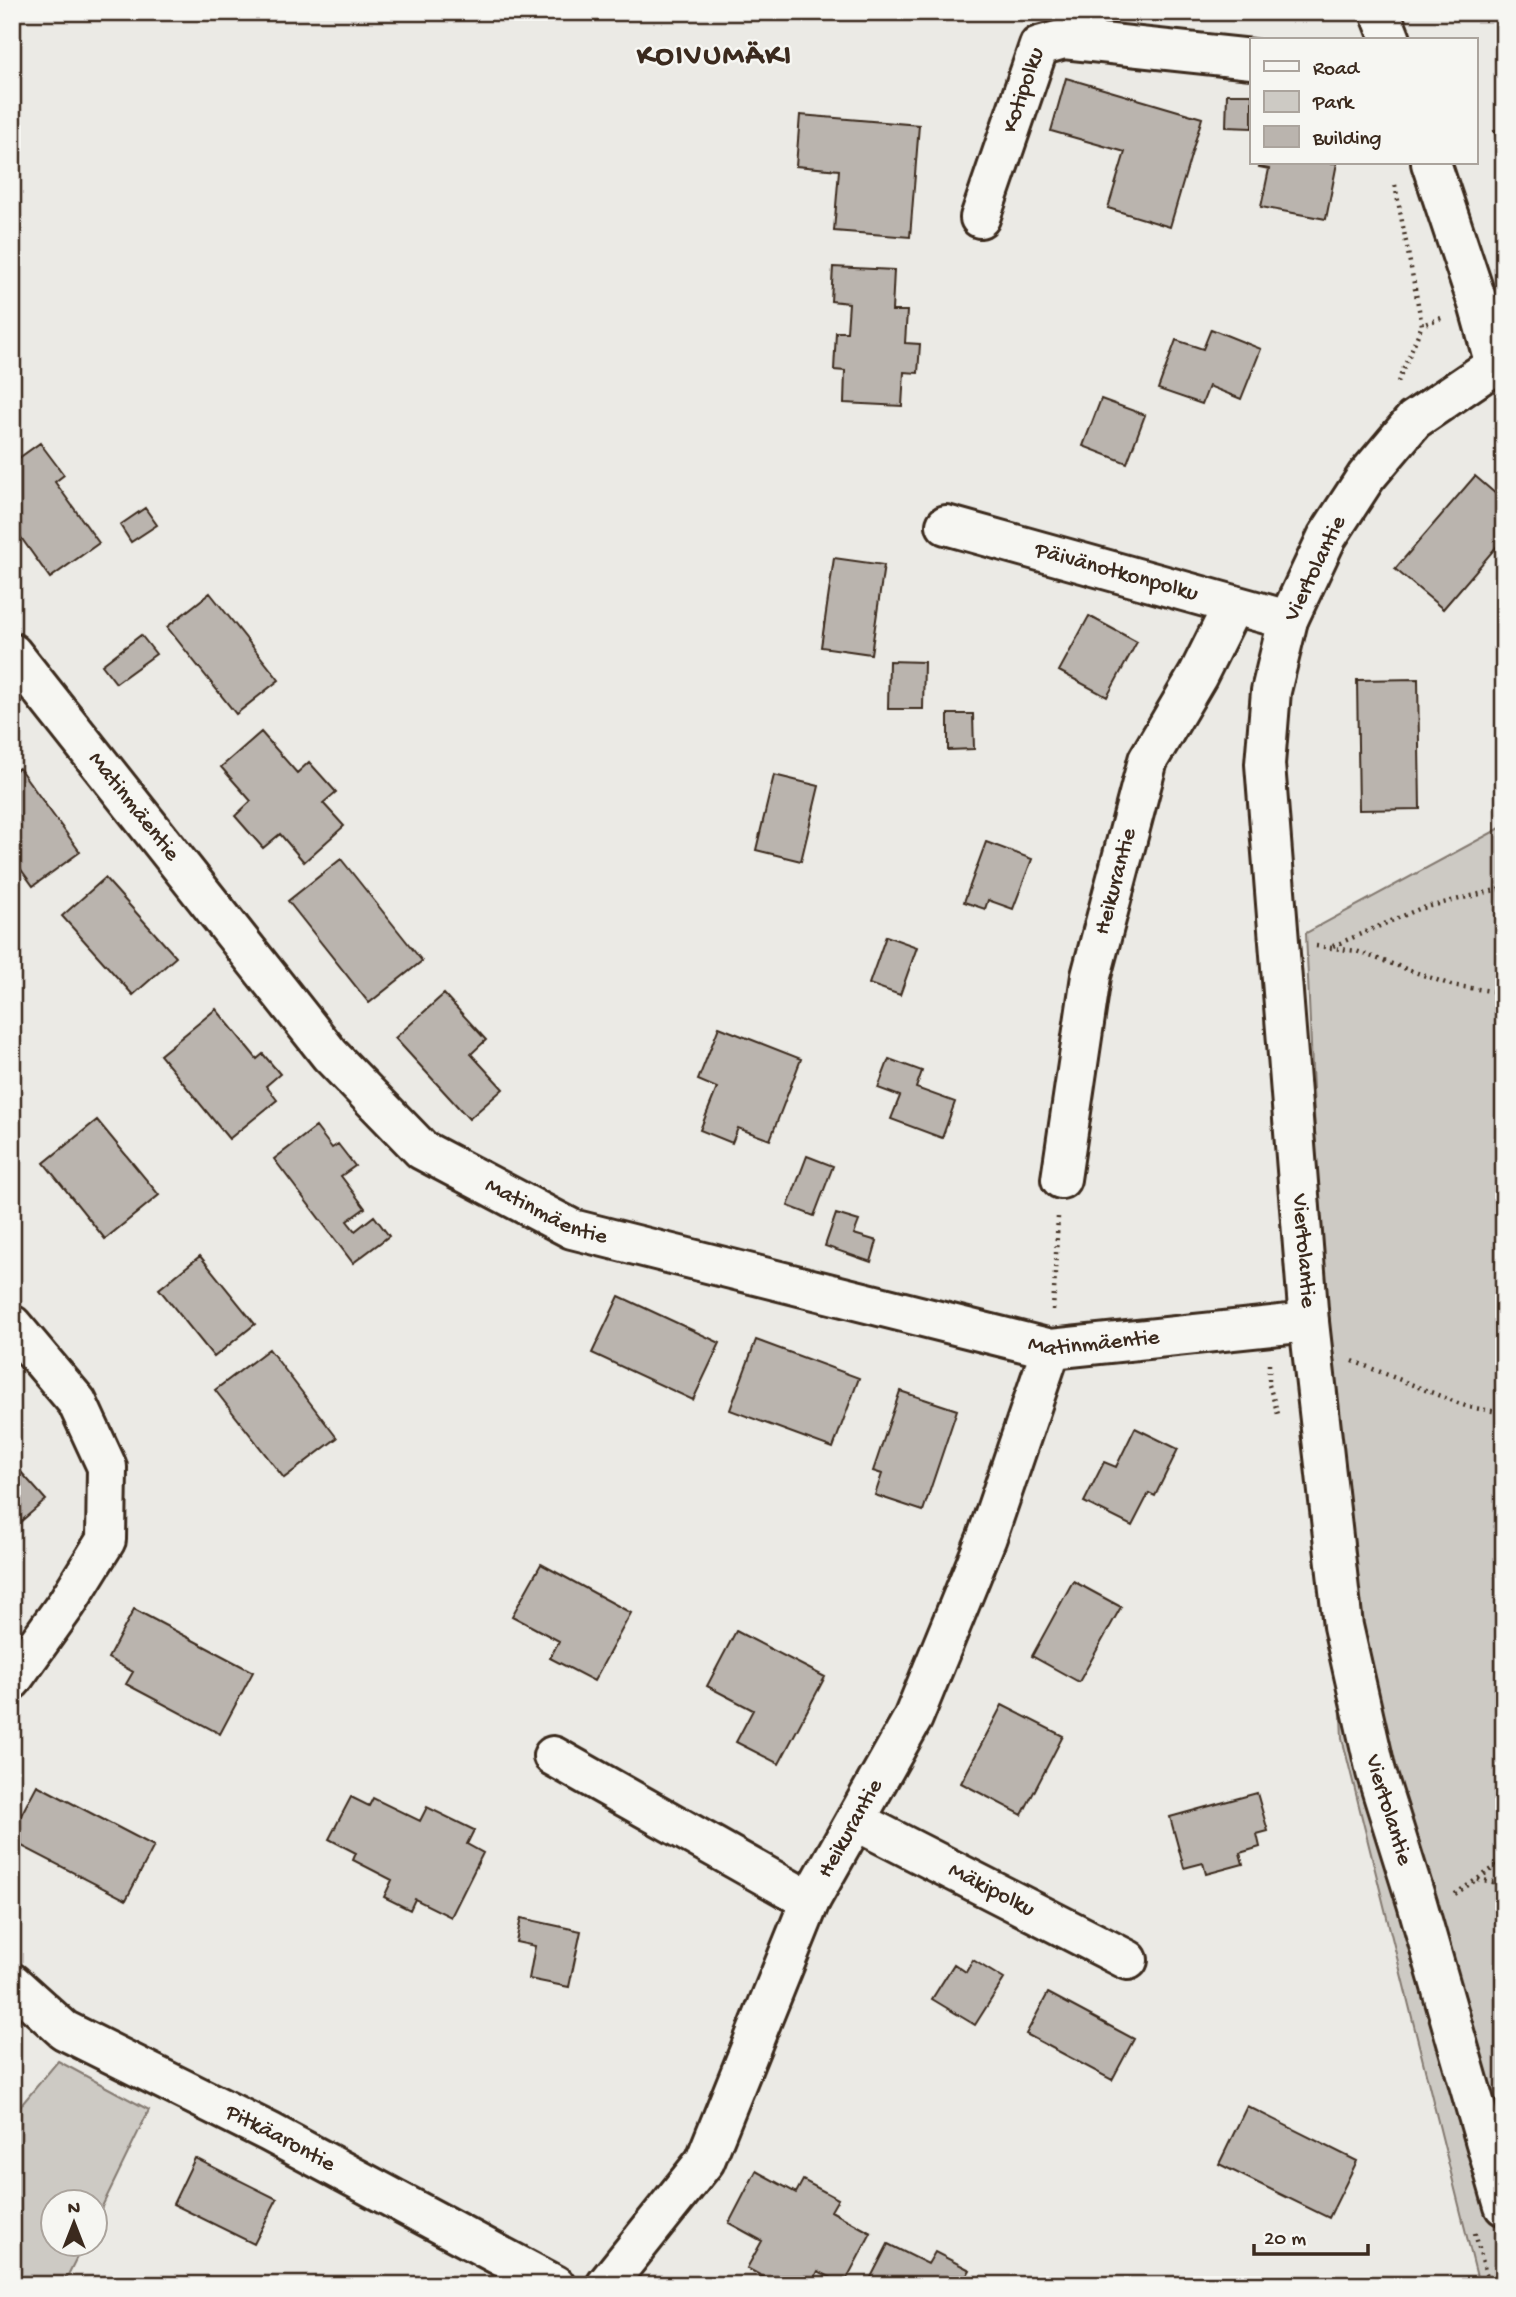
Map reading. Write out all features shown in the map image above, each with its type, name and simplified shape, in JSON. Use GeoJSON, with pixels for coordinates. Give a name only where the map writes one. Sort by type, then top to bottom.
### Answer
{"type":"FeatureCollection","features":[{"type":"Feature","properties":{"kind":"street"},"geometry":{"type":"LineString","coordinates":[[1380,12],[1390,38]]}},
{"type":"Feature","properties":{"kind":"street","name":"Kotipolku"},"geometry":{"type":"LineString","coordinates":[[980,218],[1039,46],[1064,39],[1250,59]]}},
{"type":"Feature","properties":{"kind":"street"},"geometry":{"type":"LineString","coordinates":[[1431,164],[1499,363]]}},
{"type":"Feature","properties":{"kind":"street","name":"Viertolantie"},"geometry":{"type":"LineString","coordinates":[[1499,363],[1414,420],[1366,477],[1327,537],[1288,620],[1271,691],[1265,764],[1310,1336],[1343,1626],[1376,1772],[1418,1903],[1504,2206]]}},
{"type":"Feature","properties":{"kind":"street","name":"Päivänotkonpolku"},"geometry":{"type":"LineString","coordinates":[[946,525],[1288,620]]}},
{"type":"Feature","properties":{"kind":"street","name":"Heikurantie"},"geometry":{"type":"LineString","coordinates":[[1060,1180],[1091,976],[1148,760],[1198,675],[1233,605]]}},
{"type":"Feature","properties":{"kind":"street","name":"Matinmäentie"},"geometry":{"type":"LineString","coordinates":[[12,653],[330,1055],[422,1150],[572,1230],[1051,1349],[1310,1336]]}},
{"type":"Feature","properties":{"kind":"street"},"geometry":{"type":"LineString","coordinates":[[12,1325],[77,1402],[107,1467],[106,1540],[67,1603],[12,1680]]}},
{"type":"Feature","properties":{"kind":"street","name":"Heikurantie"},"geometry":{"type":"LineString","coordinates":[[606,2285],[705,2161],[810,1901],[918,1705],[988,1537],[1051,1349]]}},
{"type":"Feature","properties":{"kind":"street"},"geometry":{"type":"LineString","coordinates":[[554,1756],[810,1901]]}},
{"type":"Feature","properties":{"kind":"street","name":"Mäkipolku"},"geometry":{"type":"LineString","coordinates":[[856,1821],[1128,1959]]}},
{"type":"Feature","properties":{"kind":"street","name":"Pitkäarontie"},"geometry":{"type":"LineString","coordinates":[[12,1983],[64,2030],[269,2132],[555,2285]]}},
{"type":"Feature","properties":{"kind":"path"},"geometry":{"type":"LineString","coordinates":[[1330,947],[1419,909],[1504,888]]}},
{"type":"Feature","properties":{"kind":"path"},"geometry":{"type":"LineString","coordinates":[[1279,941],[1356,951],[1451,985],[1504,993]]}},
{"type":"Feature","properties":{"kind":"path"},"geometry":{"type":"LineString","coordinates":[[1051,1349],[1060,1180]]}},
{"type":"Feature","properties":{"kind":"path"},"geometry":{"type":"LineString","coordinates":[[1310,1336],[1365,1364],[1468,1407],[1504,1413]]}},
{"type":"Feature","properties":{"kind":"path"},"geometry":{"type":"LineString","coordinates":[[1418,1903],[1451,1898],[1504,1861]]}},
{"type":"Feature","properties":{"kind":"path"},"geometry":{"type":"LineString","coordinates":[[1477,1879],[1493,1882],[1504,1878]]}},
{"type":"Feature","properties":{"kind":"green space"},"geometry":{"type":"Polygon","coordinates":[[[1504,826],[1504,2285],[1479,2285],[1342,1738],[1306,933],[1504,826]]]}},
{"type":"Feature","properties":{"kind":"green space"},"geometry":{"type":"Polygon","coordinates":[[[58,2061],[149,2110],[108,2194],[108,2188],[38,2188],[38,2258],[76,2258],[63,2285],[12,2285],[12,2116],[58,2061]]]}},
{"type":"Feature","properties":{"kind":"building"},"geometry":{"type":"Polygon","coordinates":[[[850,12],[892,12],[890,20],[850,12]]]}},
{"type":"Feature","properties":{"kind":"building"},"geometry":{"type":"Polygon","coordinates":[[[1066,78],[1202,118],[1170,227],[1108,208],[1125,152],[1051,131],[1066,78]]]}},
{"type":"Feature","properties":{"kind":"building"},"geometry":{"type":"Polygon","coordinates":[[[1227,94],[1250,94],[1250,128],[1226,127],[1227,94]]]}},
{"type":"Feature","properties":{"kind":"building"},"geometry":{"type":"Polygon","coordinates":[[[800,115],[919,125],[910,237],[834,231],[839,170],[796,166],[800,115]]]}},
{"type":"Feature","properties":{"kind":"building"},"geometry":{"type":"Polygon","coordinates":[[[1504,127],[1504,154],[1494,131],[1504,127]]]}},
{"type":"Feature","properties":{"kind":"building"},"geometry":{"type":"Polygon","coordinates":[[[1260,164],[1337,164],[1326,219],[1261,207],[1269,169],[1259,167],[1260,164]]]}},
{"type":"Feature","properties":{"kind":"building"},"geometry":{"type":"Polygon","coordinates":[[[833,267],[894,270],[892,311],[907,311],[905,343],[920,344],[918,373],[904,372],[902,406],[844,403],[845,371],[834,370],[836,332],[847,332],[849,303],[831,301],[833,267]]]}},
{"type":"Feature","properties":{"kind":"building"},"geometry":{"type":"Polygon","coordinates":[[[1211,329],[1261,349],[1241,399],[1209,386],[1202,404],[1158,389],[1176,340],[1203,349],[1211,329]]]}},
{"type":"Feature","properties":{"kind":"building"},"geometry":{"type":"Polygon","coordinates":[[[1101,399],[1145,415],[1127,463],[1083,446],[1101,399]]]}},
{"type":"Feature","properties":{"kind":"building"},"geometry":{"type":"Polygon","coordinates":[[[40,443],[64,475],[55,482],[99,543],[50,578],[12,525],[12,463],[40,443]]]}},
{"type":"Feature","properties":{"kind":"building"},"geometry":{"type":"Polygon","coordinates":[[[1475,476],[1504,501],[1504,538],[1443,609],[1395,569],[1475,476]]]}},
{"type":"Feature","properties":{"kind":"building"},"geometry":{"type":"Polygon","coordinates":[[[145,508],[157,525],[131,542],[120,525],[145,508]]]}},
{"type":"Feature","properties":{"kind":"building"},"geometry":{"type":"Polygon","coordinates":[[[834,558],[884,565],[871,654],[821,647],[834,558]]]}},
{"type":"Feature","properties":{"kind":"building"},"geometry":{"type":"Polygon","coordinates":[[[210,593],[279,680],[236,714],[167,627],[210,593]]]}},
{"type":"Feature","properties":{"kind":"building"},"geometry":{"type":"Polygon","coordinates":[[[1089,616],[1137,642],[1107,697],[1059,671],[1089,616]]]}},
{"type":"Feature","properties":{"kind":"building"},"geometry":{"type":"Polygon","coordinates":[[[141,635],[156,654],[116,683],[102,665],[141,635]]]}},
{"type":"Feature","properties":{"kind":"building"},"geometry":{"type":"Polygon","coordinates":[[[889,661],[924,662],[923,709],[888,709],[889,661]]]}},
{"type":"Feature","properties":{"kind":"building"},"geometry":{"type":"Polygon","coordinates":[[[1418,679],[1420,809],[1359,810],[1357,680],[1418,679]]]}},
{"type":"Feature","properties":{"kind":"building"},"geometry":{"type":"Polygon","coordinates":[[[948,714],[973,714],[974,749],[948,750],[948,714]]]}},
{"type":"Feature","properties":{"kind":"building"},"geometry":{"type":"Polygon","coordinates":[[[261,732],[297,773],[309,762],[336,792],[323,803],[344,826],[304,862],[280,834],[263,848],[235,816],[251,801],[221,767],[261,732]]]}},
{"type":"Feature","properties":{"kind":"building"},"geometry":{"type":"Polygon","coordinates":[[[19,768],[80,852],[33,886],[12,857],[12,773],[19,768]]]}},
{"type":"Feature","properties":{"kind":"building"},"geometry":{"type":"Polygon","coordinates":[[[774,775],[819,786],[801,861],[756,850],[774,775]]]}},
{"type":"Feature","properties":{"kind":"building"},"geometry":{"type":"Polygon","coordinates":[[[986,842],[1032,859],[1013,909],[988,900],[985,909],[964,902],[986,842]]]}},
{"type":"Feature","properties":{"kind":"building"},"geometry":{"type":"Polygon","coordinates":[[[341,859],[422,961],[369,1003],[288,901],[341,859]]]}},
{"type":"Feature","properties":{"kind":"building"},"geometry":{"type":"Polygon","coordinates":[[[105,878],[176,957],[133,995],[62,916],[105,878]]]}},
{"type":"Feature","properties":{"kind":"building"},"geometry":{"type":"Polygon","coordinates":[[[886,936],[917,947],[900,995],[869,984],[886,936]]]}},
{"type":"Feature","properties":{"kind":"building"},"geometry":{"type":"Polygon","coordinates":[[[444,994],[486,1040],[471,1054],[503,1089],[469,1119],[395,1038],[444,994]]]}},
{"type":"Feature","properties":{"kind":"building"},"geometry":{"type":"Polygon","coordinates":[[[216,1009],[257,1059],[263,1054],[280,1074],[266,1086],[277,1100],[229,1139],[160,1055],[216,1009]]]}},
{"type":"Feature","properties":{"kind":"building"},"geometry":{"type":"Polygon","coordinates":[[[719,1027],[801,1059],[770,1140],[738,1128],[732,1143],[700,1130],[717,1088],[698,1080],[719,1027]]]}},
{"type":"Feature","properties":{"kind":"building"},"geometry":{"type":"Polygon","coordinates":[[[889,1059],[922,1071],[916,1088],[955,1102],[942,1138],[891,1119],[900,1096],[878,1088],[889,1059]]]}},
{"type":"Feature","properties":{"kind":"building"},"geometry":{"type":"Polygon","coordinates":[[[97,1120],[159,1195],[105,1239],[44,1163],[97,1120]]]}},
{"type":"Feature","properties":{"kind":"building"},"geometry":{"type":"Polygon","coordinates":[[[316,1127],[332,1148],[338,1144],[355,1166],[341,1176],[365,1208],[347,1221],[355,1231],[374,1216],[389,1236],[353,1263],[274,1159],[316,1127]]]}},
{"type":"Feature","properties":{"kind":"building"},"geometry":{"type":"Polygon","coordinates":[[[807,1156],[833,1166],[814,1216],[788,1206],[807,1156]]]}},
{"type":"Feature","properties":{"kind":"building"},"geometry":{"type":"Polygon","coordinates":[[[836,1214],[859,1221],[854,1234],[877,1241],[871,1262],[825,1246],[836,1214]]]}},
{"type":"Feature","properties":{"kind":"building"},"geometry":{"type":"Polygon","coordinates":[[[200,1256],[255,1324],[214,1357],[159,1289],[200,1256]]]}},
{"type":"Feature","properties":{"kind":"building"},"geometry":{"type":"Polygon","coordinates":[[[619,1296],[720,1343],[693,1400],[592,1353],[619,1296]]]}},
{"type":"Feature","properties":{"kind":"building"},"geometry":{"type":"Polygon","coordinates":[[[756,1340],[859,1378],[833,1448],[730,1410],[756,1340]]]}},
{"type":"Feature","properties":{"kind":"building"},"geometry":{"type":"Polygon","coordinates":[[[269,1349],[337,1438],[284,1478],[215,1390],[269,1349]]]}},
{"type":"Feature","properties":{"kind":"building"},"geometry":{"type":"Polygon","coordinates":[[[900,1391],[957,1410],[923,1511],[875,1495],[882,1474],[873,1471],[900,1391]]]}},
{"type":"Feature","properties":{"kind":"building"},"geometry":{"type":"Polygon","coordinates":[[[1135,1428],[1178,1449],[1155,1496],[1149,1493],[1132,1526],[1084,1502],[1104,1462],[1116,1467],[1135,1428]]]}},
{"type":"Feature","properties":{"kind":"building"},"geometry":{"type":"Polygon","coordinates":[[[12,1462],[46,1500],[12,1529],[12,1462]]]}},
{"type":"Feature","properties":{"kind":"building"},"geometry":{"type":"Polygon","coordinates":[[[541,1564],[631,1613],[594,1681],[550,1658],[559,1641],[512,1616],[541,1564]]]}},
{"type":"Feature","properties":{"kind":"building"},"geometry":{"type":"Polygon","coordinates":[[[1073,1581],[1121,1607],[1079,1682],[1032,1656],[1073,1581]]]}},
{"type":"Feature","properties":{"kind":"building"},"geometry":{"type":"Polygon","coordinates":[[[134,1609],[253,1672],[220,1734],[126,1684],[133,1672],[108,1658],[134,1609]]]}},
{"type":"Feature","properties":{"kind":"building"},"geometry":{"type":"Polygon","coordinates":[[[736,1631],[825,1677],[779,1764],[736,1742],[753,1710],[707,1686],[736,1631]]]}},
{"type":"Feature","properties":{"kind":"building"},"geometry":{"type":"Polygon","coordinates":[[[1002,1705],[1063,1736],[1022,1815],[961,1783],[1002,1705]]]}},
{"type":"Feature","properties":{"kind":"building"},"geometry":{"type":"Polygon","coordinates":[[[37,1785],[154,1846],[126,1900],[12,1841],[12,1832],[37,1785]]]}},
{"type":"Feature","properties":{"kind":"building"},"geometry":{"type":"Polygon","coordinates":[[[1257,1793],[1268,1831],[1257,1834],[1260,1847],[1240,1853],[1243,1864],[1206,1874],[1203,1863],[1184,1868],[1170,1817],[1257,1793]]]}},
{"type":"Feature","properties":{"kind":"building"},"geometry":{"type":"Polygon","coordinates":[[[351,1797],[369,1806],[373,1798],[420,1821],[427,1807],[474,1830],[467,1844],[483,1853],[451,1917],[415,1899],[410,1910],[384,1897],[392,1880],[353,1860],[356,1853],[329,1839],[351,1797]]]}},
{"type":"Feature","properties":{"kind":"building"},"geometry":{"type":"Polygon","coordinates":[[[521,1918],[581,1931],[569,1987],[529,1979],[535,1946],[516,1942],[521,1918]]]}},
{"type":"Feature","properties":{"kind":"building"},"geometry":{"type":"Polygon","coordinates":[[[973,1960],[1004,1979],[975,2025],[932,1999],[954,1964],[966,1972],[973,1960]]]}},
{"type":"Feature","properties":{"kind":"building"},"geometry":{"type":"Polygon","coordinates":[[[1048,1993],[1134,2039],[1112,2080],[1026,2034],[1048,1993]]]}},
{"type":"Feature","properties":{"kind":"building"},"geometry":{"type":"Polygon","coordinates":[[[1247,2106],[1357,2161],[1329,2218],[1219,2164],[1247,2106]]]}},
{"type":"Feature","properties":{"kind":"building"},"geometry":{"type":"Polygon","coordinates":[[[195,2158],[277,2199],[254,2244],[173,2204],[195,2158]]]}},
{"type":"Feature","properties":{"kind":"building"},"geometry":{"type":"Polygon","coordinates":[[[756,2171],[796,2193],[803,2180],[838,2199],[831,2211],[871,2233],[844,2284],[818,2271],[811,2285],[778,2285],[747,2268],[762,2241],[729,2223],[756,2171]]]}},
{"type":"Feature","properties":{"kind":"building"},"geometry":{"type":"Polygon","coordinates":[[[888,2244],[928,2264],[935,2252],[970,2270],[963,2282],[968,2285],[867,2285],[888,2244]]]}},
{"type":"Feature","properties":{"kind":"district","name":"KOIVUMÄKI"},"geometry":{"type":"Point","coordinates":[715,57]}}]}
